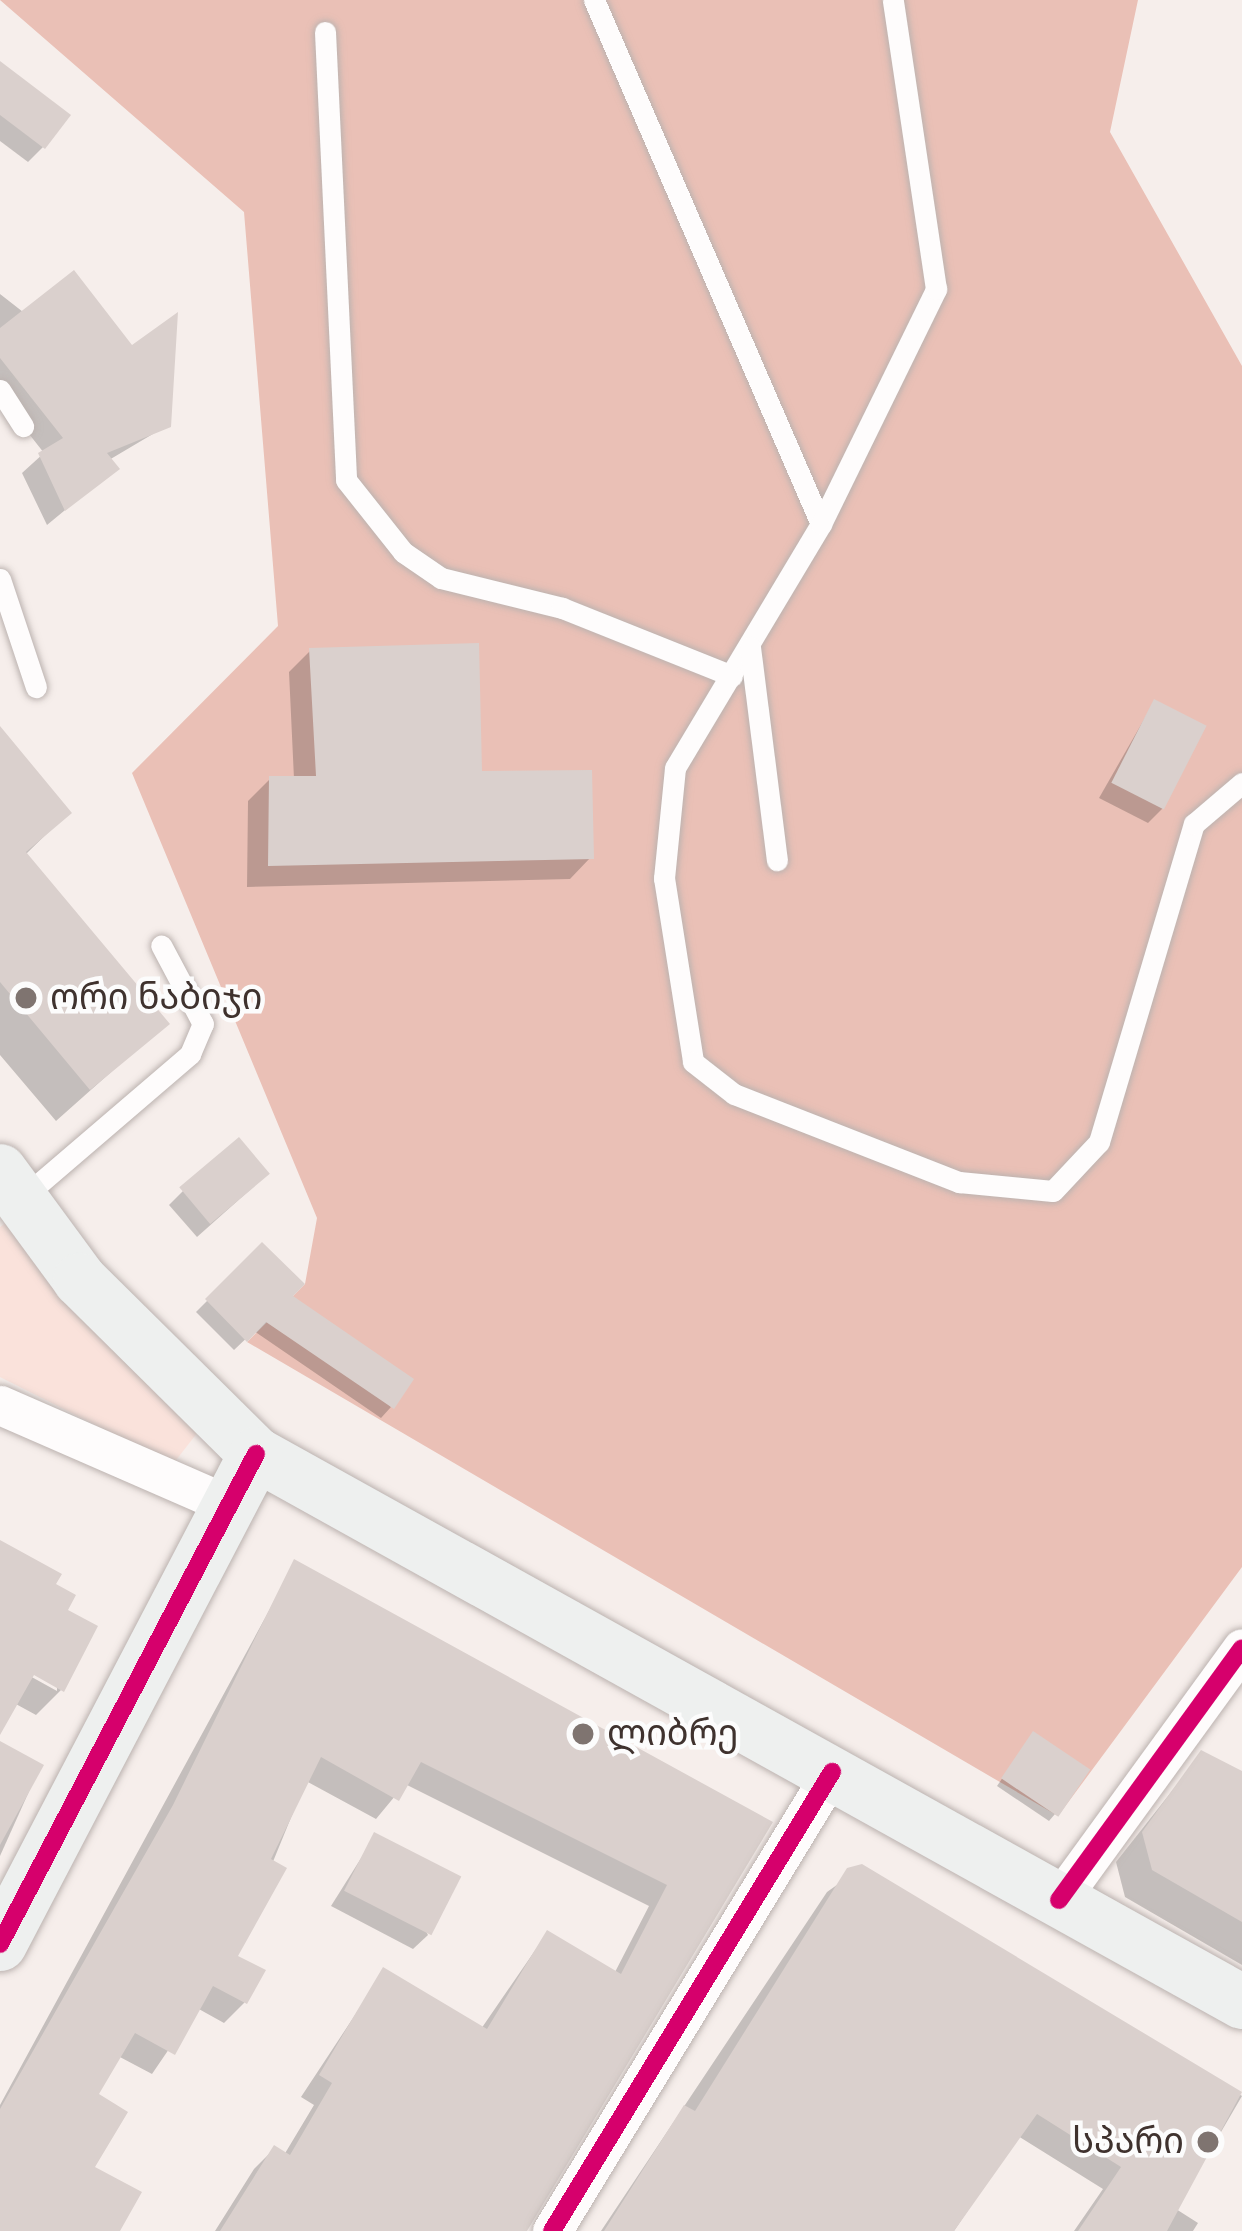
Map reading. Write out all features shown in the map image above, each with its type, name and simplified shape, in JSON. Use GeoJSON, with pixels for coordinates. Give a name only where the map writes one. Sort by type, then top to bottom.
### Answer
{"type":"FeatureCollection","features":[{"type":"Feature","properties":{"kind":"main road"},"geometry":{"type":"LineString","coordinates":[[11,1185],[80,1280],[256,1454],[1242,2002]]}},
{"type":"Feature","properties":{"kind":"main road"},"geometry":{"type":"LineString","coordinates":[[0,1944],[224,1503],[256,1454]]}},
{"type":"Feature","properties":{"kind":"street"},"geometry":{"type":"LineString","coordinates":[[0,1405],[224,1503]]}},
{"type":"Feature","properties":{"kind":"street"},"geometry":{"type":"LineString","coordinates":[[1059,1900],[1242,1648]]}},
{"type":"Feature","properties":{"kind":"street"},"geometry":{"type":"LineString","coordinates":[[552,2231],[832,1772]]}},
{"type":"Feature","properties":{"kind":"lane"},"geometry":{"type":"LineString","coordinates":[[594,0],[821,524]]}},
{"type":"Feature","properties":{"kind":"lane"},"geometry":{"type":"LineString","coordinates":[[892,0],[936,289],[821,524],[732,676],[673,790],[664,878],[693,1062],[734,1094],[958,1182],[1053,1191],[1081,1172],[1194,824],[1242,783]]}},
{"type":"Feature","properties":{"kind":"lane"},"geometry":{"type":"LineString","coordinates":[[325,32],[346,480],[403,552],[441,578],[562,608],[732,676]]}},
{"type":"Feature","properties":{"kind":"lane"},"geometry":{"type":"LineString","coordinates":[[0,390],[23,426]]}},
{"type":"Feature","properties":{"kind":"lane"},"geometry":{"type":"LineString","coordinates":[[0,579],[35,688]]}},
{"type":"Feature","properties":{"kind":"lane"},"geometry":{"type":"LineString","coordinates":[[750,646],[777,860]]}},
{"type":"Feature","properties":{"kind":"lane"},"geometry":{"type":"LineString","coordinates":[[11,1185],[190,1054],[203,1024],[160,945]]}},
{"type":"Feature","properties":{"kind":"shaded area"},"geometry":{"type":"Polygon","coordinates":[[[0,0],[1138,0],[1110,132],[1242,366],[1242,1567],[1058,1816],[247,1342],[305,1284],[317,1218],[132,773],[278,626],[244,212],[0,0]]]}},
{"type":"Feature","properties":{"kind":"shaded area"},"geometry":{"type":"Polygon","coordinates":[[[10,1220],[205,1423],[173,1464],[0,1377],[0,1227],[10,1220]]]}},
{"type":"Feature","properties":{"kind":"building"},"geometry":{"type":"Polygon","coordinates":[[[0,61],[71,115],[45,149],[0,115],[0,61]]]}},
{"type":"Feature","properties":{"kind":"building"},"geometry":{"type":"Polygon","coordinates":[[[74,270],[132,345],[178,312],[171,427],[107,453],[120,469],[65,511],[38,453],[63,438],[0,358],[0,328],[74,270]]]}},
{"type":"Feature","properties":{"kind":"building"},"geometry":{"type":"Polygon","coordinates":[[[479,643],[482,771],[592,770],[594,859],[268,866],[269,776],[316,776],[309,648],[479,643]]]}},
{"type":"Feature","properties":{"kind":"building"},"geometry":{"type":"Polygon","coordinates":[[[1154,699],[1207,726],[1164,810],[1111,783],[1154,699]]]}},
{"type":"Feature","properties":{"kind":"building"},"geometry":{"type":"Polygon","coordinates":[[[0,726],[72,813],[26,852],[170,1024],[90,1090],[0,982],[0,726]]]}},
{"type":"Feature","properties":{"kind":"building"},"geometry":{"type":"Polygon","coordinates":[[[239,1137],[270,1174],[210,1224],[179,1187],[239,1137]]]}},
{"type":"Feature","properties":{"kind":"building"},"geometry":{"type":"Polygon","coordinates":[[[262,1242],[305,1284],[293,1296],[414,1379],[394,1409],[266,1322],[247,1342],[205,1299],[262,1242]]]}},
{"type":"Feature","properties":{"kind":"building"},"geometry":{"type":"Polygon","coordinates":[[[0,1540],[62,1574],[56,1584],[76,1595],[68,1610],[98,1626],[64,1692],[34,1675],[0,1735],[0,1540]]]}},
{"type":"Feature","properties":{"kind":"building"},"geometry":{"type":"Polygon","coordinates":[[[294,1559],[773,1822],[527,2231],[220,2231],[274,2145],[290,2155],[332,2083],[319,2075],[383,1967],[487,2029],[547,1930],[621,1974],[667,1885],[421,1762],[399,1801],[321,1757],[271,1859],[287,1868],[238,1956],[266,1970],[247,2004],[213,1986],[175,2055],[135,2033],[99,2094],[128,2112],[95,2167],[142,2192],[120,2231],[0,2231],[0,2109],[173,1805],[294,1559]]]}},
{"type":"Feature","properties":{"kind":"building"},"geometry":{"type":"Polygon","coordinates":[[[1033,1731],[1090,1770],[1058,1817],[1001,1778],[1033,1731]]]}},
{"type":"Feature","properties":{"kind":"building"},"geometry":{"type":"Polygon","coordinates":[[[0,1741],[44,1765],[0,1845],[0,1741]]]}},
{"type":"Feature","properties":{"kind":"building"},"geometry":{"type":"Polygon","coordinates":[[[1201,1750],[1242,1771],[1242,1922],[1152,1870],[1142,1832],[1201,1750]]]}},
{"type":"Feature","properties":{"kind":"building"},"geometry":{"type":"Polygon","coordinates":[[[374,1832],[461,1876],[431,1935],[344,1891],[374,1832]]]}},
{"type":"Feature","properties":{"kind":"building"},"geometry":{"type":"Polygon","coordinates":[[[862,1864],[1242,2092],[1167,2231],[1078,2231],[1121,2167],[1037,2114],[954,2231],[604,2231],[684,2105],[695,2111],[847,1868],[862,1864]]]}},
{"type":"Feature","properties":{"kind":"cycle path"},"geometry":{"type":"LineString","coordinates":[[0,1944],[256,1454]]}},
{"type":"Feature","properties":{"kind":"cycle path"},"geometry":{"type":"LineString","coordinates":[[1059,1900],[1242,1648]]}},
{"type":"Feature","properties":{"kind":"cycle path"},"geometry":{"type":"LineString","coordinates":[[552,2231],[832,1772]]}},
{"type":"Feature","properties":{"kind":"place","name":"ორი ნაბიჯი"},"geometry":{"type":"Point","coordinates":[26,998]}},
{"type":"Feature","properties":{"kind":"place","name":"ლიბრე"},"geometry":{"type":"Point","coordinates":[583,1734]}},
{"type":"Feature","properties":{"kind":"place","name":"სპარი"},"geometry":{"type":"Point","coordinates":[1208,2142]}}]}
